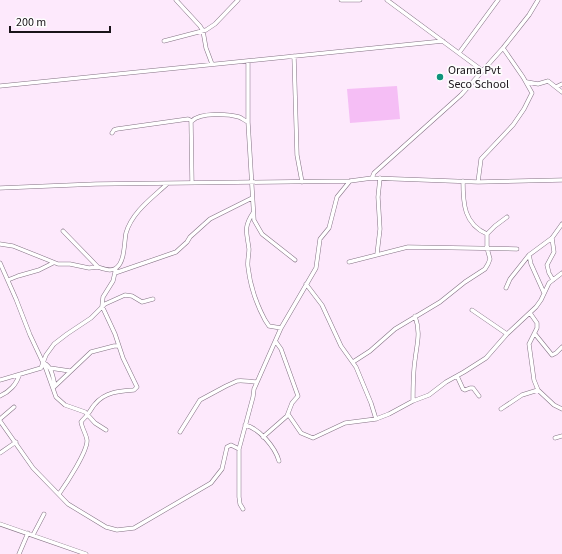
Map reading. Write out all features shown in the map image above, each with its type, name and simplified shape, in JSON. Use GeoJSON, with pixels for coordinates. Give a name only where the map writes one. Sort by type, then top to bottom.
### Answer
{"type":"FeatureCollection","features":[{"type":"Feature","properties":{"kind":"street"},"geometry":{"type":"LineString","coordinates":[[176,0],[196,20],[202,32],[212,64]]}},
{"type":"Feature","properties":{"kind":"street"},"geometry":{"type":"LineString","coordinates":[[164,41],[202,32],[215,24],[238,0]]}},
{"type":"Feature","properties":{"kind":"street"},"geometry":{"type":"LineString","coordinates":[[341,0],[360,0]]}},
{"type":"Feature","properties":{"kind":"street"},"geometry":{"type":"LineString","coordinates":[[388,0],[483,71]]}},
{"type":"Feature","properties":{"kind":"street"},"geometry":{"type":"LineString","coordinates":[[460,53],[498,0]]}},
{"type":"Feature","properties":{"kind":"street"},"geometry":{"type":"LineString","coordinates":[[372,178],[374,173],[453,103],[483,71],[529,15],[538,0]]}},
{"type":"Feature","properties":{"kind":"street"},"geometry":{"type":"LineString","coordinates":[[0,86],[443,41]]}},
{"type":"Feature","properties":{"kind":"street"},"geometry":{"type":"LineString","coordinates":[[478,182],[481,159],[513,125],[531,96],[531,91],[526,81],[503,48]]}},
{"type":"Feature","properties":{"kind":"street"},"geometry":{"type":"LineString","coordinates":[[294,56],[297,155],[302,182]]}},
{"type":"Feature","properties":{"kind":"street"},"geometry":{"type":"LineString","coordinates":[[248,61],[248,122],[253,214],[255,223],[259,230],[295,260]]}},
{"type":"Feature","properties":{"kind":"street"},"geometry":{"type":"LineString","coordinates":[[526,81],[538,84],[548,81],[562,92]]}},
{"type":"Feature","properties":{"kind":"street"},"geometry":{"type":"LineString","coordinates":[[556,87],[562,84]]}},
{"type":"Feature","properties":{"kind":"street"},"geometry":{"type":"LineString","coordinates":[[112,133],[115,129],[188,119],[191,121],[200,116],[219,115],[240,118],[248,122]]}},
{"type":"Feature","properties":{"kind":"street"},"geometry":{"type":"LineString","coordinates":[[191,121],[192,183]]}},
{"type":"Feature","properties":{"kind":"street"},"geometry":{"type":"LineString","coordinates":[[0,188],[350,181],[372,178],[478,182],[562,180]]}},
{"type":"Feature","properties":{"kind":"street"},"geometry":{"type":"LineString","coordinates":[[377,254],[380,229],[378,197],[380,178]]}},
{"type":"Feature","properties":{"kind":"street"},"geometry":{"type":"LineString","coordinates":[[243,509],[240,504],[239,497],[239,449],[254,389],[282,328],[316,268],[319,241],[329,228],[338,197],[350,181]]}},
{"type":"Feature","properties":{"kind":"street"},"geometry":{"type":"LineString","coordinates":[[464,181],[464,202],[468,217],[473,225],[487,234]]}},
{"type":"Feature","properties":{"kind":"street"},"geometry":{"type":"LineString","coordinates":[[59,494],[76,468],[86,444],[87,439],[81,422],[95,403],[106,396],[115,391],[134,390],[137,388],[102,306],[104,297],[113,281],[116,268],[123,255],[126,235],[132,220],[142,208],[168,184]]}},
{"type":"Feature","properties":{"kind":"street"},"geometry":{"type":"LineString","coordinates":[[115,273],[173,253],[210,219],[252,198]]}},
{"type":"Feature","properties":{"kind":"street"},"geometry":{"type":"LineString","coordinates":[[253,214],[247,223],[246,232],[249,249],[249,276],[265,320],[269,326],[282,328]]}},
{"type":"Feature","properties":{"kind":"street"},"geometry":{"type":"LineString","coordinates":[[353,362],[370,352],[395,329],[440,302],[465,282],[485,269],[490,259],[487,248],[487,234],[506,217]]}},
{"type":"Feature","properties":{"kind":"street"},"geometry":{"type":"LineString","coordinates":[[506,288],[510,279],[529,255],[552,238],[562,226]]}},
{"type":"Feature","properties":{"kind":"street"},"geometry":{"type":"LineString","coordinates":[[63,231],[98,266],[109,270],[116,268]]}},
{"type":"Feature","properties":{"kind":"street"},"geometry":{"type":"LineString","coordinates":[[552,238],[554,252],[547,265],[553,280]]}},
{"type":"Feature","properties":{"kind":"street"},"geometry":{"type":"LineString","coordinates":[[0,244],[13,246],[53,263],[70,264],[89,268],[98,266]]}},
{"type":"Feature","properties":{"kind":"street"},"geometry":{"type":"LineString","coordinates":[[350,262],[377,254],[414,247],[442,249],[517,249]]}},
{"type":"Feature","properties":{"kind":"street"},"geometry":{"type":"LineString","coordinates":[[529,255],[531,264],[544,293]]}},
{"type":"Feature","properties":{"kind":"street"},"geometry":{"type":"LineString","coordinates":[[0,263],[30,335],[54,387]]}},
{"type":"Feature","properties":{"kind":"street"},"geometry":{"type":"LineString","coordinates":[[8,280],[39,270],[53,263]]}},
{"type":"Feature","properties":{"kind":"street"},"geometry":{"type":"LineString","coordinates":[[288,414],[301,433],[313,438],[345,423],[376,419],[429,395],[446,382],[488,357],[507,334],[530,313],[541,300],[547,286],[562,274]]}},
{"type":"Feature","properties":{"kind":"street"},"geometry":{"type":"LineString","coordinates":[[306,284],[322,305],[337,338],[353,362],[372,403],[376,419]]}},
{"type":"Feature","properties":{"kind":"street"},"geometry":{"type":"LineString","coordinates":[[0,380],[41,368],[46,355],[54,344],[90,318],[102,306],[124,295],[132,296],[142,302],[153,299]]}},
{"type":"Feature","properties":{"kind":"street"},"geometry":{"type":"LineString","coordinates":[[472,310],[507,334]]}},
{"type":"Feature","properties":{"kind":"street"},"geometry":{"type":"LineString","coordinates":[[530,313],[537,323],[535,334],[529,344],[534,380],[538,390],[554,405],[562,409]]}},
{"type":"Feature","properties":{"kind":"street"},"geometry":{"type":"LineString","coordinates":[[413,401],[414,360],[419,337],[419,330],[415,316]]}},
{"type":"Feature","properties":{"kind":"street"},"geometry":{"type":"LineString","coordinates":[[535,334],[552,355],[562,347]]}},
{"type":"Feature","properties":{"kind":"street"},"geometry":{"type":"LineString","coordinates":[[263,437],[288,414],[298,395],[281,349],[276,342]]}},
{"type":"Feature","properties":{"kind":"street"},"geometry":{"type":"LineString","coordinates":[[54,387],[91,352],[119,346]]}},
{"type":"Feature","properties":{"kind":"street"},"geometry":{"type":"LineString","coordinates":[[43,362],[50,368],[70,371]]}},
{"type":"Feature","properties":{"kind":"street"},"geometry":{"type":"LineString","coordinates":[[50,368],[56,397],[70,407],[82,410],[95,423],[106,430]]}},
{"type":"Feature","properties":{"kind":"street"},"geometry":{"type":"LineString","coordinates":[[0,396],[6,393],[16,382],[19,375]]}},
{"type":"Feature","properties":{"kind":"street"},"geometry":{"type":"LineString","coordinates":[[456,376],[463,389],[465,390],[472,388],[479,396]]}},
{"type":"Feature","properties":{"kind":"street"},"geometry":{"type":"LineString","coordinates":[[180,432],[197,404],[203,398],[237,381],[242,380],[257,382]]}},
{"type":"Feature","properties":{"kind":"street"},"geometry":{"type":"LineString","coordinates":[[501,410],[522,395],[538,390]]}},
{"type":"Feature","properties":{"kind":"street"},"geometry":{"type":"LineString","coordinates":[[14,407],[0,420],[37,472],[72,507],[106,527],[117,530],[132,529],[211,484],[222,469],[227,447],[231,445],[239,449]]}},
{"type":"Feature","properties":{"kind":"street"},"geometry":{"type":"LineString","coordinates":[[245,424],[254,428],[263,437],[276,452],[279,461]]}},
{"type":"Feature","properties":{"kind":"street"},"geometry":{"type":"LineString","coordinates":[[555,438],[562,436]]}},
{"type":"Feature","properties":{"kind":"street"},"geometry":{"type":"LineString","coordinates":[[0,454],[16,442]]}},
{"type":"Feature","properties":{"kind":"street"},"geometry":{"type":"LineString","coordinates":[[33,535],[44,514]]}},
{"type":"Feature","properties":{"kind":"street"},"geometry":{"type":"LineString","coordinates":[[0,524],[86,554]]}},
{"type":"Feature","properties":{"kind":"street"},"geometry":{"type":"LineString","coordinates":[[20,554],[28,533]]}},
{"type":"Feature","properties":{"kind":"shaded area"},"geometry":{"type":"Polygon","coordinates":[[[397,86],[400,119],[350,123],[347,89],[397,86]]]}},
{"type":"Feature","properties":{"kind":"place","name":"Orama Pvt Seco School"},"geometry":{"type":"Point","coordinates":[440,77]}}]}
